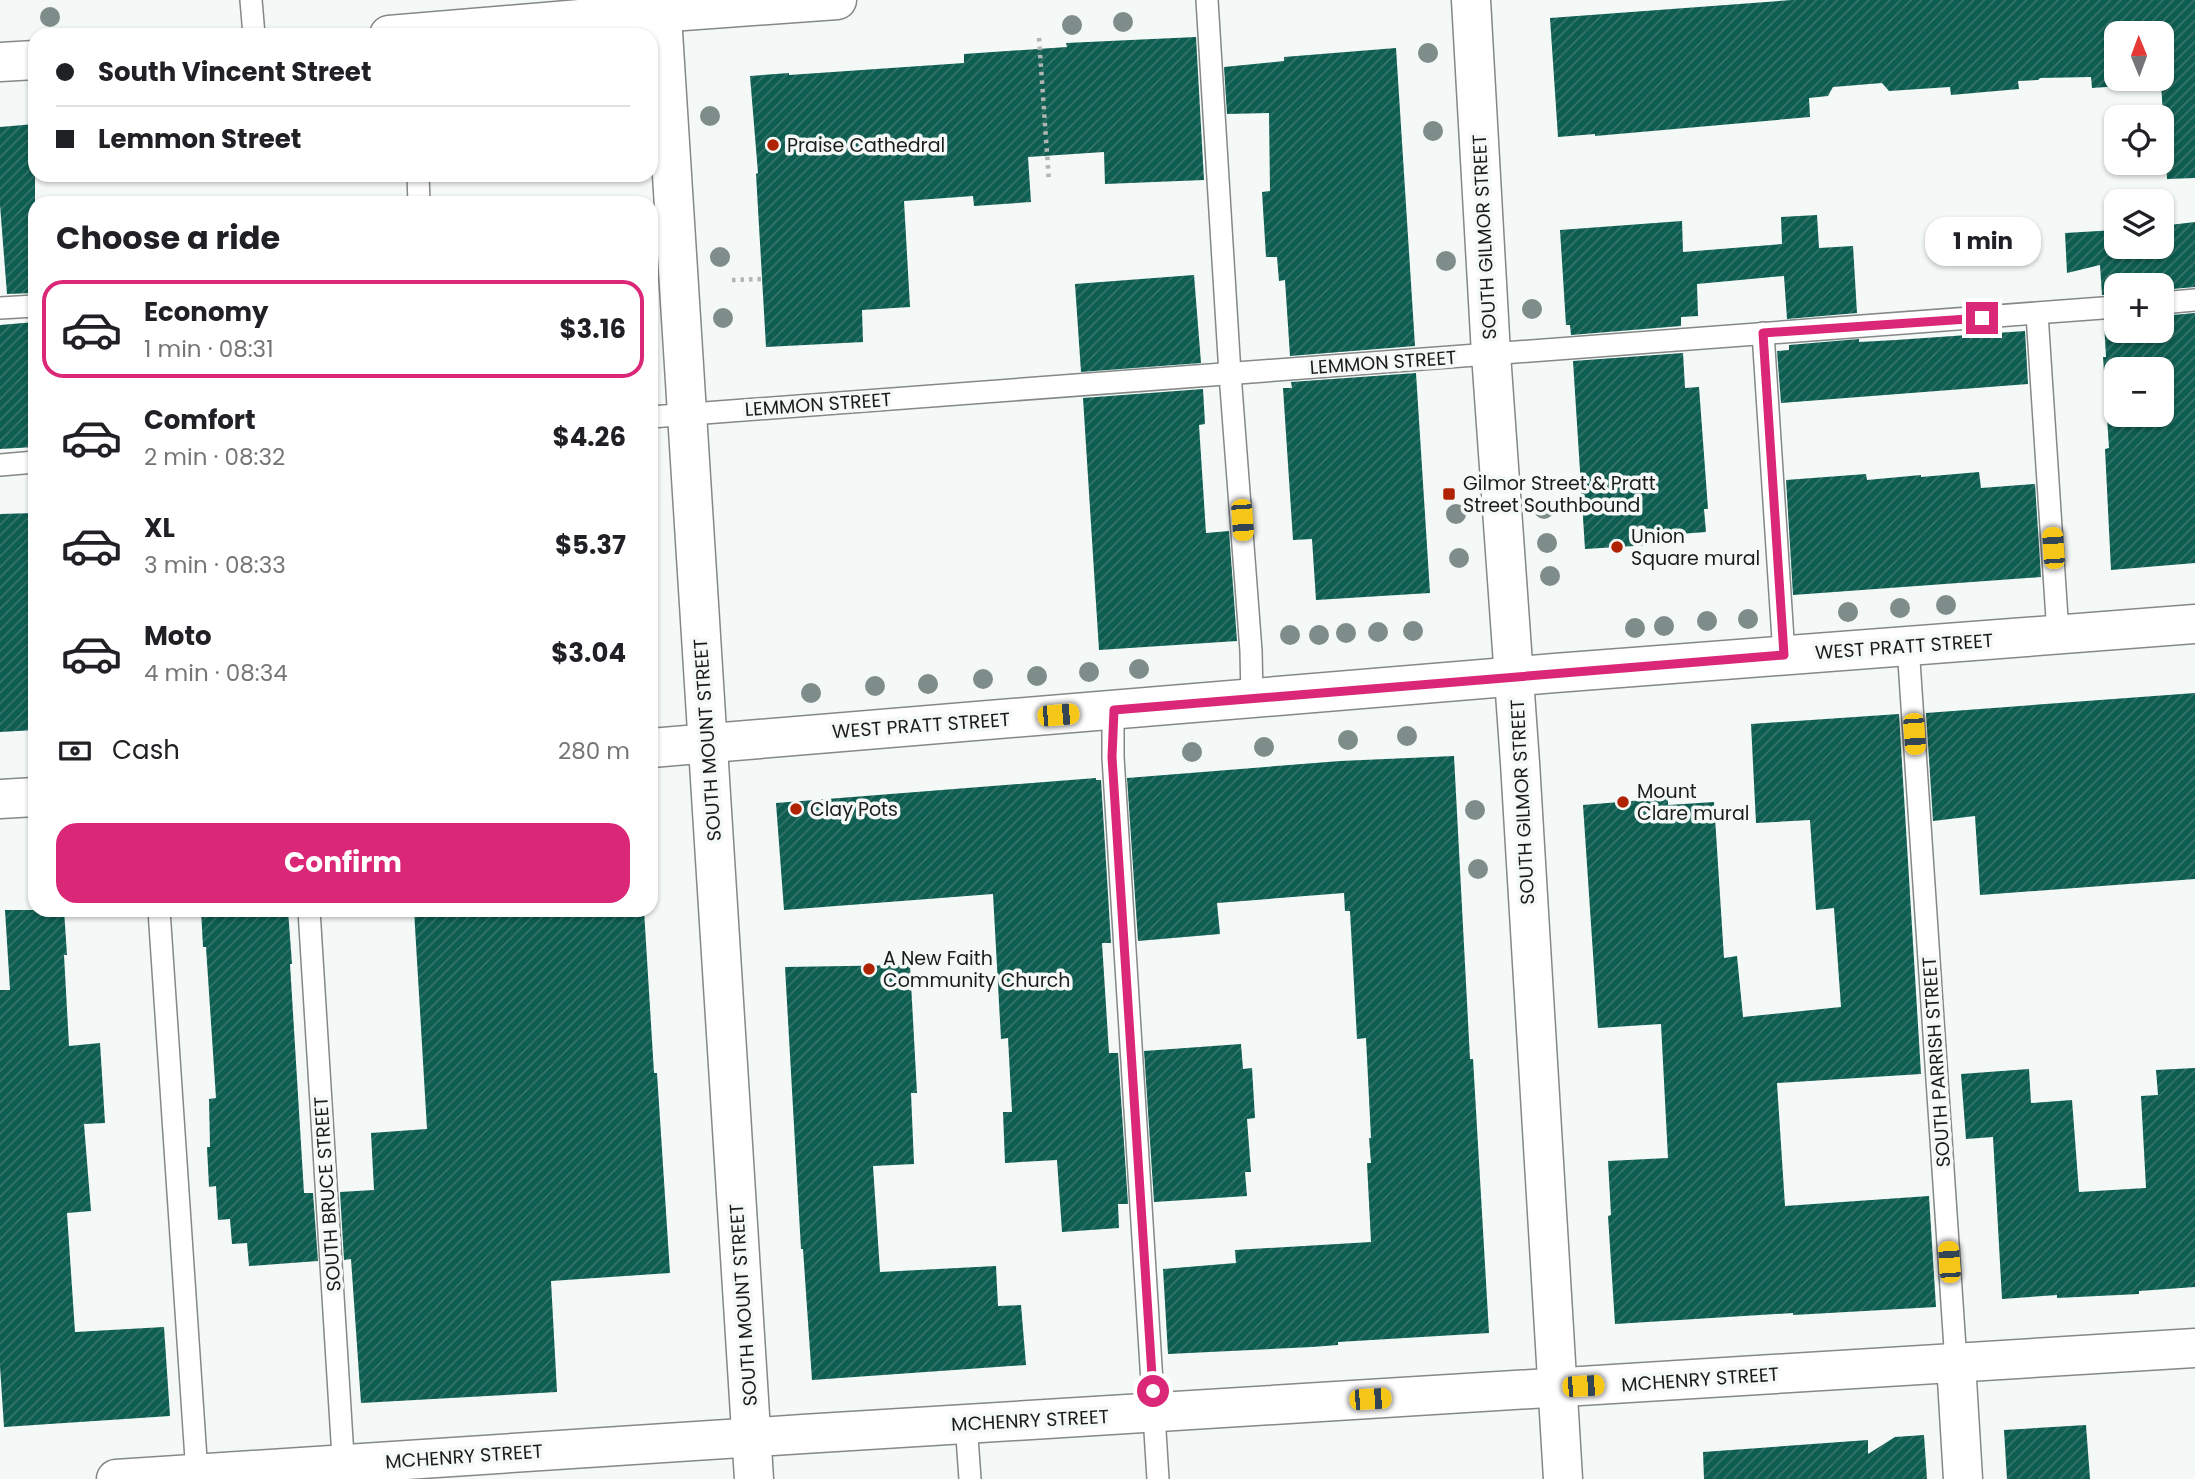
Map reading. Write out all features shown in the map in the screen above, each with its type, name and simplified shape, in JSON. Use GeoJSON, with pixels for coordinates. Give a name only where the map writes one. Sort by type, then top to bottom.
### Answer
{"type":"FeatureCollection","features":[{"type":"Feature","properties":{"kind":"street"},"geometry":{"type":"LineString","coordinates":[[461,28],[661,7],[837,0]]}},
{"type":"Feature","properties":{"kind":"street","name":"SOUTH GILMOR STREET"},"geometry":{"type":"LineString","coordinates":[[1471,0],[1563,1479]]}},
{"type":"Feature","properties":{"kind":"street","name":"SOUTH MOUNT STREET"},"geometry":{"type":"LineString","coordinates":[[661,7],[669,415],[708,742],[754,1479]]}},
{"type":"Feature","properties":{"kind":"street"},"geometry":{"type":"LineString","coordinates":[[0,62],[28,60]]}},
{"type":"Feature","properties":{"kind":"street","name":"WEST PRATT STREET"},"geometry":{"type":"LineString","coordinates":[[658,747],[2195,624]]}},
{"type":"Feature","properties":{"kind":"street"},"geometry":{"type":"LineString","coordinates":[[0,799],[28,797]]}},
{"type":"Feature","properties":{"kind":"street","name":"MCHENRY STREET"},"geometry":{"type":"LineString","coordinates":[[129,1479],[197,1474],[344,1471],[752,1437],[2195,1348]]}},
{"type":"Feature","properties":{"kind":"street","name":"SOUTH PARRISH STREET"},"geometry":{"type":"LineString","coordinates":[[1955,1363],[1963,1479]]}},
{"type":"Feature","properties":{"kind":"lane"},"geometry":{"type":"LineString","coordinates":[[251,0],[253,28]]}},
{"type":"Feature","properties":{"kind":"lane"},"geometry":{"type":"LineString","coordinates":[[1207,0],[1252,698]]}},
{"type":"Feature","properties":{"kind":"lane"},"geometry":{"type":"LineString","coordinates":[[2174,302],[2195,300]]}},
{"type":"Feature","properties":{"kind":"lane"},"geometry":{"type":"LineString","coordinates":[[0,308],[28,306]]}},
{"type":"Feature","properties":{"kind":"lane","name":"LEMMON STREET"},"geometry":{"type":"LineString","coordinates":[[669,415],[2104,308]]}},
{"type":"Feature","properties":{"kind":"lane"},"geometry":{"type":"LineString","coordinates":[[2037,314],[2058,634]]}},
{"type":"Feature","properties":{"kind":"lane"},"geometry":{"type":"LineString","coordinates":[[1763,333],[1784,655]]}},
{"type":"Feature","properties":{"kind":"lane"},"geometry":{"type":"LineString","coordinates":[[0,465],[28,463]]}},
{"type":"Feature","properties":{"kind":"lane","name":"SOUTH PARRISH STREET"},"geometry":{"type":"LineString","coordinates":[[1908,646],[1955,1363]]}},
{"type":"Feature","properties":{"kind":"lane"},"geometry":{"type":"LineString","coordinates":[[1114,710],[1112,757],[1158,1479]]}},
{"type":"Feature","properties":{"kind":"lane"},"geometry":{"type":"LineString","coordinates":[[159,917],[197,1474]]}},
{"type":"Feature","properties":{"kind":"lane","name":"SOUTH BRUCE STREET"},"geometry":{"type":"LineString","coordinates":[[309,917],[344,1471]]}},
{"type":"Feature","properties":{"kind":"lane"},"geometry":{"type":"LineString","coordinates":[[966,1423],[970,1479]]}},
{"type":"Feature","properties":{"kind":"path"},"geometry":{"type":"LineString","coordinates":[[1039,38],[1049,183]]}},
{"type":"Feature","properties":{"kind":"path"},"geometry":{"type":"LineString","coordinates":[[732,280],[762,279]]}},
{"type":"Feature","properties":{"kind":"building"},"geometry":{"type":"Polygon","coordinates":[[[1792,0],[2195,0],[2195,178],[2167,179],[2167,175],[2174,175],[2174,105],[2162,105],[2162,91],[2174,91],[2174,21],[2104,21],[2104,87],[2092,88],[2091,77],[2040,78],[2018,81],[2019,89],[1951,95],[1950,87],[1889,91],[1882,83],[1833,87],[1828,96],[1809,98],[1810,117],[1558,137],[1550,18],[1792,0]]]}},
{"type":"Feature","properties":{"kind":"building"},"geometry":{"type":"Polygon","coordinates":[[[1196,37],[1204,180],[1105,184],[1104,152],[1028,157],[1031,202],[974,206],[973,196],[904,201],[910,307],[862,310],[863,342],[766,347],[758,173],[750,76],[964,63],[964,54],[1067,47],[1066,43],[1196,37]]]}},
{"type":"Feature","properties":{"kind":"building"},"geometry":{"type":"Polygon","coordinates":[[[1396,48],[1415,346],[1290,356],[1285,280],[1279,281],[1277,257],[1266,257],[1262,192],[1270,191],[1269,113],[1227,114],[1224,67],[1284,61],[1284,57],[1396,48]]]}},
{"type":"Feature","properties":{"kind":"building"},"geometry":{"type":"Polygon","coordinates":[[[28,125],[28,182],[35,182],[35,196],[28,196],[28,293],[7,294],[0,205],[0,127],[28,125]]]}},
{"type":"Feature","properties":{"kind":"building"},"geometry":{"type":"Polygon","coordinates":[[[1817,215],[1819,248],[1853,246],[1857,313],[1787,319],[1784,276],[1697,284],[1698,316],[1681,317],[1681,326],[1571,335],[1570,325],[1566,325],[1560,230],[1682,221],[1683,252],[1782,244],[1781,217],[1817,215]]]}},
{"type":"Feature","properties":{"kind":"building"},"geometry":{"type":"Polygon","coordinates":[[[2195,222],[2195,287],[2174,289],[2174,273],[2104,273],[2102,295],[2100,265],[2067,273],[2065,233],[2104,231],[2104,259],[2174,259],[2174,224],[2195,222]]]}},
{"type":"Feature","properties":{"kind":"building"},"geometry":{"type":"Polygon","coordinates":[[[1194,275],[1201,363],[1081,372],[1075,284],[1194,275]]]}},
{"type":"Feature","properties":{"kind":"building"},"geometry":{"type":"Polygon","coordinates":[[[2195,313],[2195,563],[2111,570],[2105,449],[2109,448],[2108,427],[2174,427],[2174,357],[2106,357],[2105,343],[2174,343],[2174,315],[2195,313]]]}},
{"type":"Feature","properties":{"kind":"building"},"geometry":{"type":"Polygon","coordinates":[[[28,323],[28,447],[0,449],[0,325],[28,323]]]}},
{"type":"Feature","properties":{"kind":"building"},"geometry":{"type":"Polygon","coordinates":[[[2025,331],[2028,384],[1781,403],[1777,351],[1789,350],[1789,345],[2025,331]]]}},
{"type":"Feature","properties":{"kind":"building"},"geometry":{"type":"Polygon","coordinates":[[[1683,353],[1685,388],[1699,387],[1708,509],[1704,509],[1706,532],[1666,535],[1667,544],[1585,549],[1573,361],[1683,353]]]}},
{"type":"Feature","properties":{"kind":"building"},"geometry":{"type":"Polygon","coordinates":[[[1416,373],[1430,593],[1316,600],[1312,539],[1293,540],[1283,388],[1292,388],[1291,382],[1416,373]]]}},
{"type":"Feature","properties":{"kind":"building"},"geometry":{"type":"Polygon","coordinates":[[[1203,389],[1205,424],[1199,425],[1206,533],[1229,531],[1237,641],[1099,650],[1083,398],[1203,389]]]}},
{"type":"Feature","properties":{"kind":"building"},"geometry":{"type":"Polygon","coordinates":[[[1979,472],[1981,488],[2035,484],[2041,577],[1793,595],[1786,480],[1866,474],[1867,480],[1979,472]]]}},
{"type":"Feature","properties":{"kind":"building"},"geometry":{"type":"Polygon","coordinates":[[[28,513],[28,730],[0,732],[0,514],[28,513]]]}},
{"type":"Feature","properties":{"kind":"building"},"geometry":{"type":"Polygon","coordinates":[[[2195,693],[2195,879],[1980,895],[1975,816],[1933,821],[1926,713],[2195,693]]]}},
{"type":"Feature","properties":{"kind":"building"},"geometry":{"type":"Polygon","coordinates":[[[1899,714],[1921,1074],[1777,1083],[1785,1206],[1929,1196],[1936,1307],[1615,1324],[1608,1216],[1611,1215],[1608,1161],[1668,1158],[1661,1024],[1598,1028],[1583,805],[1668,798],[1668,805],[1714,802],[1724,958],[1737,956],[1743,1017],[1841,1007],[1834,908],[1816,910],[1810,820],[1756,823],[1751,724],[1899,714]]]}},
{"type":"Feature","properties":{"kind":"building"},"geometry":{"type":"Polygon","coordinates":[[[1454,756],[1470,1059],[1473,1059],[1489,1333],[1338,1342],[1338,1345],[1312,1347],[1168,1354],[1163,1269],[1236,1263],[1235,1250],[1371,1242],[1367,1163],[1371,1163],[1371,1138],[1366,1038],[1357,1039],[1350,911],[1345,911],[1344,893],[1217,903],[1220,934],[1138,941],[1127,778],[1340,761],[1454,756]]]}},
{"type":"Feature","properties":{"kind":"building"},"geometry":{"type":"Polygon","coordinates":[[[1096,778],[1101,780],[1111,943],[1102,943],[1109,1053],[1118,1053],[1128,1204],[1118,1204],[1119,1228],[1062,1232],[1057,1160],[1005,1163],[1003,1112],[1012,1112],[1008,1038],[1001,1039],[993,894],[784,910],[776,803],[1096,778]]]}},
{"type":"Feature","properties":{"kind":"building"},"geometry":{"type":"Polygon","coordinates":[[[5,910],[28,910],[28,917],[64,917],[69,1046],[100,1043],[105,1123],[84,1124],[91,1211],[67,1213],[75,1332],[164,1327],[170,1416],[4,1427],[0,1366],[0,990],[10,990],[5,910]]]}},
{"type":"Feature","properties":{"kind":"building"},"geometry":{"type":"Polygon","coordinates":[[[201,917],[289,917],[304,1193],[313,1193],[318,1261],[249,1266],[247,1243],[232,1244],[230,1219],[218,1220],[216,1186],[209,1187],[209,1099],[216,1098],[206,947],[203,947],[201,917]]]}},
{"type":"Feature","properties":{"kind":"building"},"geometry":{"type":"Polygon","coordinates":[[[414,917],[644,917],[670,1273],[551,1281],[557,1392],[361,1403],[351,1259],[344,1260],[340,1192],[374,1190],[371,1133],[427,1129],[414,917]]]}},
{"type":"Feature","properties":{"kind":"building"},"geometry":{"type":"Polygon","coordinates":[[[910,965],[917,1093],[911,1093],[914,1164],[873,1166],[880,1272],[996,1266],[998,1306],[1021,1305],[1026,1365],[812,1380],[801,1249],[785,967],[910,965]]]}},
{"type":"Feature","properties":{"kind":"building"},"geometry":{"type":"Polygon","coordinates":[[[1241,1044],[1243,1069],[1252,1068],[1255,1118],[1247,1119],[1251,1172],[1245,1172],[1247,1196],[1154,1202],[1144,1051],[1241,1044]]]}},
{"type":"Feature","properties":{"kind":"building"},"geometry":{"type":"Polygon","coordinates":[[[2195,1068],[2195,1287],[2139,1291],[2139,1294],[2002,1299],[1993,1137],[1966,1139],[1961,1074],[2029,1069],[2031,1103],[2072,1100],[2079,1192],[2146,1188],[2141,1096],[2158,1095],[2156,1070],[2195,1068]]]}},
{"type":"Feature","properties":{"kind":"building"},"geometry":{"type":"Polygon","coordinates":[[[2086,1425],[2090,1479],[2007,1479],[2004,1430],[2086,1425]]]}},
{"type":"Feature","properties":{"kind":"building"},"geometry":{"type":"Polygon","coordinates":[[[1924,1435],[1927,1479],[1704,1479],[1703,1452],[1868,1440],[1868,1454],[1895,1437],[1924,1435]]]}},
{"type":"Feature","properties":{"kind":"place","name":"Praise Cathedral"},"geometry":{"type":"Point","coordinates":[773,145]}},
{"type":"Feature","properties":{"kind":"place","name":"Gilmor Street & Pratt Street Southbound"},"geometry":{"type":"Point","coordinates":[1449,494]}},
{"type":"Feature","properties":{"kind":"place","name":"Union Square mural"},"geometry":{"type":"Point","coordinates":[1617,547]}},
{"type":"Feature","properties":{"kind":"place","name":"Mount Clare mural"},"geometry":{"type":"Point","coordinates":[1623,802]}},
{"type":"Feature","properties":{"kind":"place","name":"Clay Pots"},"geometry":{"type":"Point","coordinates":[796,809]}},
{"type":"Feature","properties":{"kind":"place","name":"A New Faith Community Church"},"geometry":{"type":"Point","coordinates":[869,969]}},
{"type":"Feature","properties":{"kind":"route"},"geometry":{"type":"LineString","coordinates":[[1153,1391],[1112,757],[1114,710],[1784,655],[1763,333],[1982,318]]}}]}
